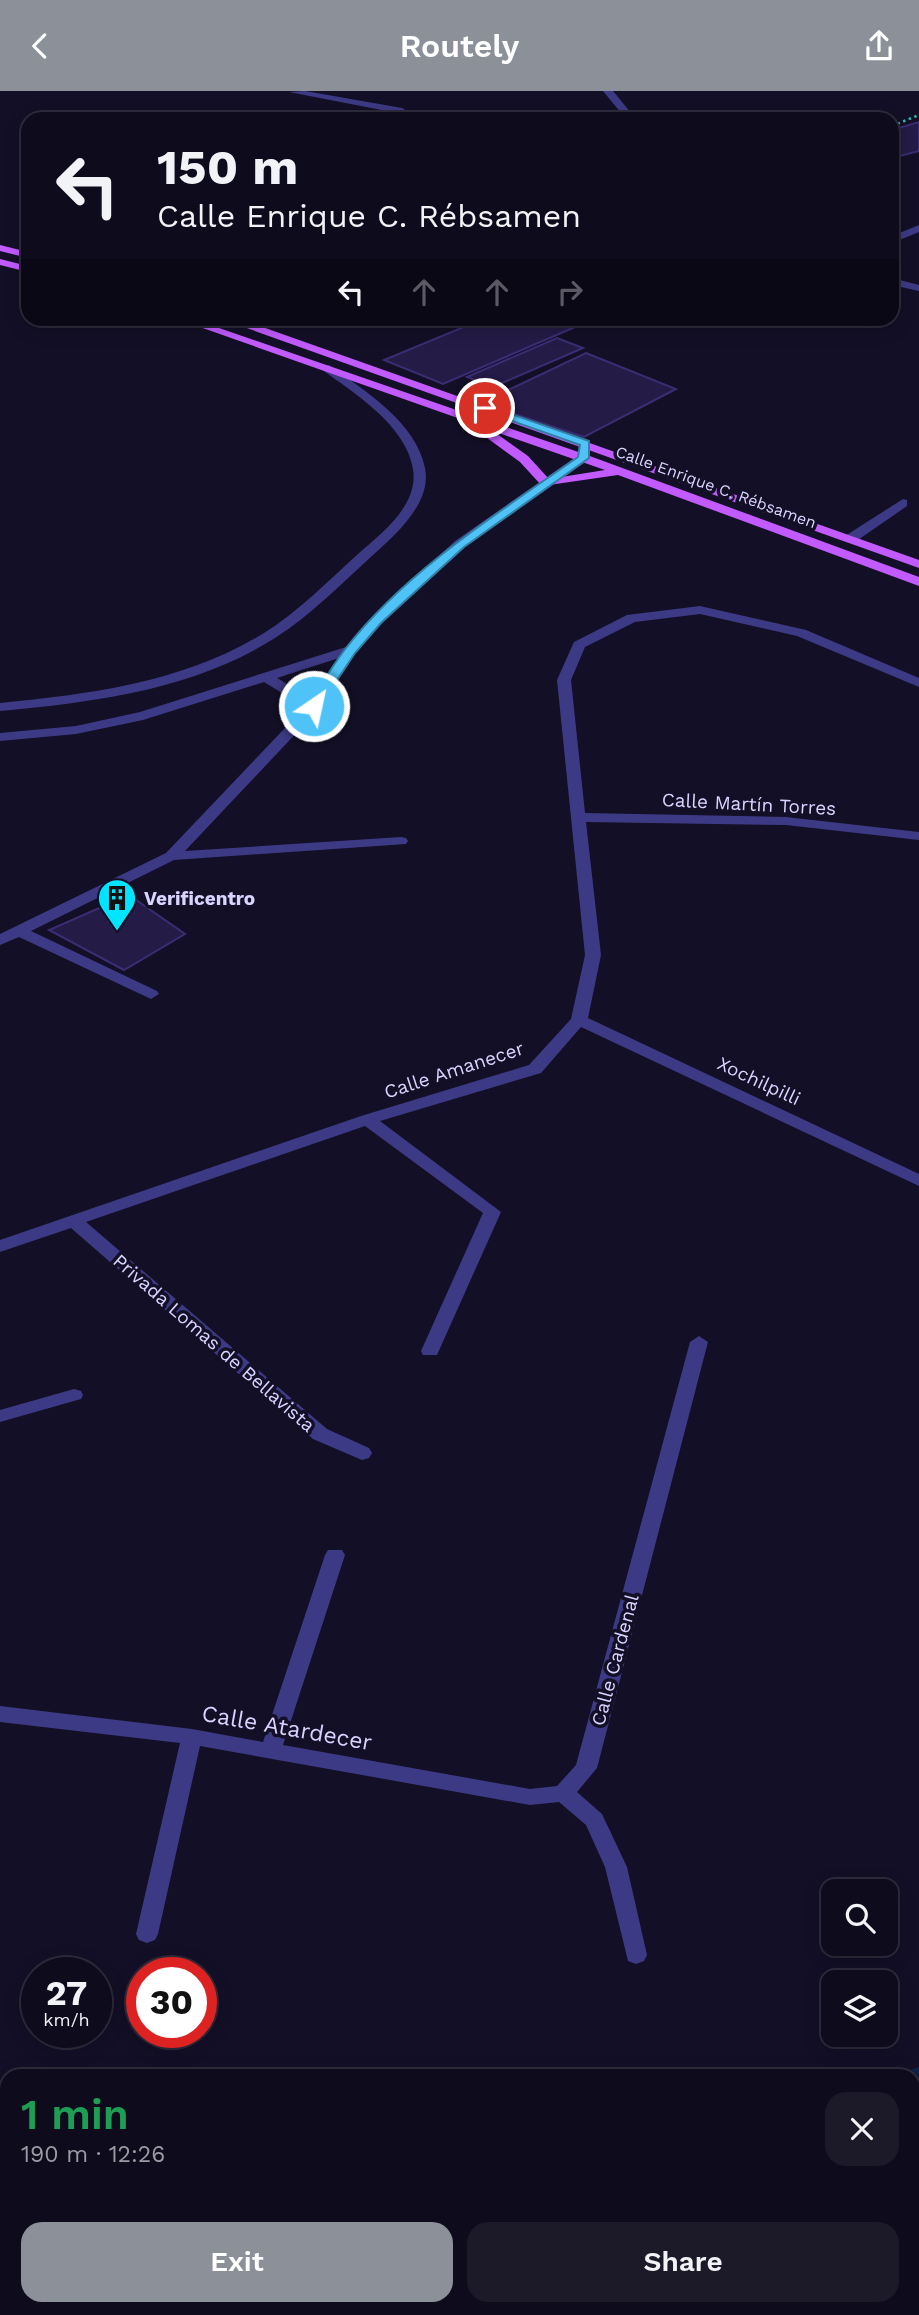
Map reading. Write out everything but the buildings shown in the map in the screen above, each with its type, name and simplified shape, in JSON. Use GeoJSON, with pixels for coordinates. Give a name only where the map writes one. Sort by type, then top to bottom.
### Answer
{"type":"FeatureCollection","features":[{"type":"Feature","properties":{"kind":"main road"},"geometry":{"type":"LineString","coordinates":[[0,248],[21,253]]}},
{"type":"Feature","properties":{"kind":"main road"},"geometry":{"type":"LineString","coordinates":[[0,262],[21,267]]}},
{"type":"Feature","properties":{"kind":"main road","name":"Calle Enrique C. Rébsamen"},"geometry":{"type":"LineString","coordinates":[[204,326],[460,416],[584,451],[618,471],[919,582]]}},
{"type":"Feature","properties":{"kind":"main road","name":"Calle Enrique C. Rébsamen"},"geometry":{"type":"LineString","coordinates":[[252,326],[584,451],[919,564]]}},
{"type":"Feature","properties":{"kind":"main road"},"geometry":{"type":"LineString","coordinates":[[460,416],[495,436],[524,459],[546,483],[618,471]]}},
{"type":"Feature","properties":{"kind":"street"},"geometry":{"type":"LineString","coordinates":[[608,91],[625,112]]}},
{"type":"Feature","properties":{"kind":"street"},"geometry":{"type":"LineString","coordinates":[[294,92],[402,111],[400,112]]}},
{"type":"Feature","properties":{"kind":"street"},"geometry":{"type":"LineString","coordinates":[[899,237],[919,228]]}},
{"type":"Feature","properties":{"kind":"street"},"geometry":{"type":"LineString","coordinates":[[899,283],[919,288]]}},
{"type":"Feature","properties":{"kind":"street"},"geometry":{"type":"LineString","coordinates":[[258,328],[264,326]]}},
{"type":"Feature","properties":{"kind":"street"},"geometry":{"type":"LineString","coordinates":[[0,707],[57,702],[122,691],[182,674],[234,655],[269,636],[297,616],[392,531],[412,506],[421,479],[416,457],[378,408],[324,367]]}},
{"type":"Feature","properties":{"kind":"street"},"geometry":{"type":"LineString","coordinates":[[0,940],[171,856],[314,706],[351,650],[377,620],[460,544],[546,483],[584,451]]}},
{"type":"Feature","properties":{"kind":"street"},"geometry":{"type":"LineString","coordinates":[[850,539],[903,503]]}},
{"type":"Feature","properties":{"kind":"street","name":"Calle Amanecer"},"geometry":{"type":"LineString","coordinates":[[0,1246],[367,1120],[536,1069],[579,1020],[593,955],[564,680],[579,645],[632,618],[700,610],[801,633],[919,683]]}},
{"type":"Feature","properties":{"kind":"street"},"geometry":{"type":"LineString","coordinates":[[0,737],[76,730],[143,716],[351,650]]}},
{"type":"Feature","properties":{"kind":"street"},"geometry":{"type":"LineString","coordinates":[[265,677],[314,706]]}},
{"type":"Feature","properties":{"kind":"street","name":"Calle Martín Torres"},"geometry":{"type":"LineString","coordinates":[[577,817],[786,821],[919,836]]}},
{"type":"Feature","properties":{"kind":"street"},"geometry":{"type":"LineString","coordinates":[[171,856],[401,841]]}},
{"type":"Feature","properties":{"kind":"street"},"geometry":{"type":"LineString","coordinates":[[20,932],[151,994]]}},
{"type":"Feature","properties":{"kind":"street","name":"Xochilpilli"},"geometry":{"type":"LineString","coordinates":[[579,1020],[919,1181]]}},
{"type":"Feature","properties":{"kind":"street","name":"Calle Amanecer"},"geometry":{"type":"LineString","coordinates":[[367,1120],[492,1212],[430,1351]]}},
{"type":"Feature","properties":{"kind":"street","name":"Privada Lomas de Bellavista"},"geometry":{"type":"LineString","coordinates":[[74,1221],[320,1434],[362,1453]]}},
{"type":"Feature","properties":{"kind":"street","name":"Calle Cardenal"},"geometry":{"type":"LineString","coordinates":[[563,1793],[586,1768],[699,1342]]}},
{"type":"Feature","properties":{"kind":"street"},"geometry":{"type":"LineString","coordinates":[[0,1416],[74,1395]]}},
{"type":"Feature","properties":{"kind":"street"},"geometry":{"type":"LineString","coordinates":[[271,1751],[335,1555]]}},
{"type":"Feature","properties":{"kind":"street","name":"Calle Atardecer"},"geometry":{"type":"LineString","coordinates":[[0,1714],[192,1737],[530,1797],[563,1793]]}},
{"type":"Feature","properties":{"kind":"street"},"geometry":{"type":"LineString","coordinates":[[147,1934],[192,1737]]}},
{"type":"Feature","properties":{"kind":"street"},"geometry":{"type":"LineString","coordinates":[[563,1793],[594,1820],[616,1867],[636,1955]]}},
{"type":"Feature","properties":{"kind":"path"},"geometry":{"type":"LineString","coordinates":[[899,123],[919,115]]}},
{"type":"Feature","properties":{"kind":"place","name":"Verificentro"},"geometry":{"type":"Point","coordinates":[117,932]}},
{"type":"Feature","properties":{"kind":"route"},"geometry":{"type":"LineString","coordinates":[[314,706],[351,650],[377,620],[460,544],[583,458],[585,443],[485,408]]}}]}
